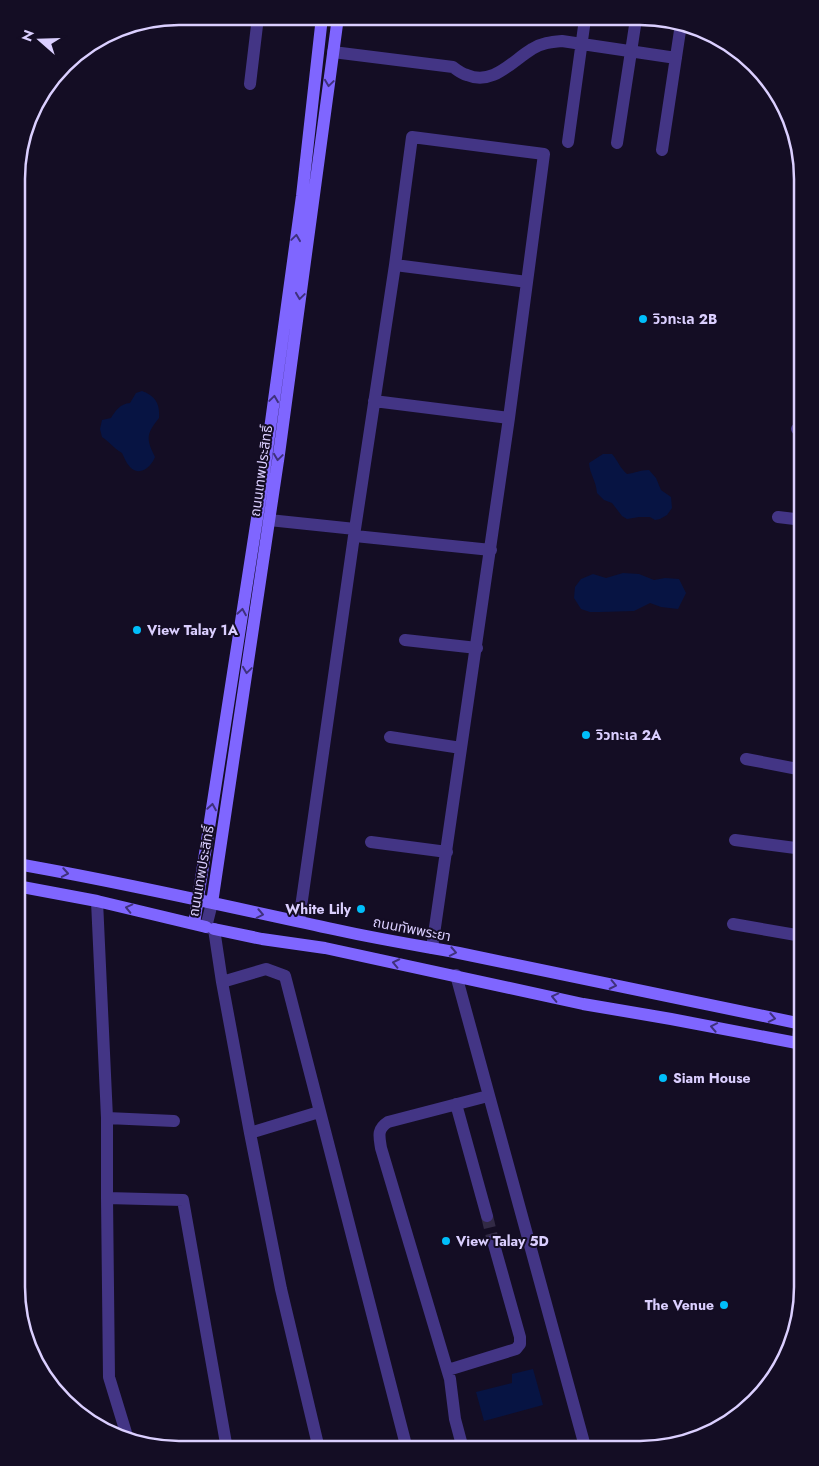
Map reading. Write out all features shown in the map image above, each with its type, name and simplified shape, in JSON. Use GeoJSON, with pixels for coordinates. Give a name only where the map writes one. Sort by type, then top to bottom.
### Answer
{"type":"FeatureCollection","features":[{"type":"Feature","properties":{"kind":"main road","name":"ถนนเทพประสิทธิ์"},"geometry":{"type":"LineString","coordinates":[[205,927],[198,900],[263,480],[302,196],[321,25]]}},
{"type":"Feature","properties":{"kind":"main road","name":"ถนนเทพประสิทธิ์"},"geometry":{"type":"LineString","coordinates":[[212,903],[269,520],[337,25]]}},
{"type":"Feature","properties":{"kind":"main road","name":"ถนนทัพพระยา"},"geometry":{"type":"LineString","coordinates":[[25,865],[328,928],[794,1018]]}},
{"type":"Feature","properties":{"kind":"main road"},"geometry":{"type":"LineString","coordinates":[[25,888],[97,901],[262,939],[325,948],[456,975],[583,1004],[794,1043]]}},
{"type":"Feature","properties":{"kind":"street"},"geometry":{"type":"LineString","coordinates":[[250,84],[257,25]]}},
{"type":"Feature","properties":{"kind":"street"},"geometry":{"type":"LineString","coordinates":[[568,142],[584,25]]}},
{"type":"Feature","properties":{"kind":"street"},"geometry":{"type":"LineString","coordinates":[[617,143],[635,25]]}},
{"type":"Feature","properties":{"kind":"street"},"geometry":{"type":"LineString","coordinates":[[662,150],[680,31]]}},
{"type":"Feature","properties":{"kind":"street"},"geometry":{"type":"LineString","coordinates":[[333,52],[453,67],[475,78],[490,77],[505,70],[533,48],[546,43],[562,41],[676,58]]}},
{"type":"Feature","properties":{"kind":"street"},"geometry":{"type":"LineString","coordinates":[[299,921],[412,137],[544,154],[510,418],[432,948]]}},
{"type":"Feature","properties":{"kind":"street"},"geometry":{"type":"LineString","coordinates":[[395,265],[527,282]]}},
{"type":"Feature","properties":{"kind":"street"},"geometry":{"type":"LineString","coordinates":[[374,401],[510,418]]}},
{"type":"Feature","properties":{"kind":"street"},"geometry":{"type":"LineString","coordinates":[[778,517],[794,519]]}},
{"type":"Feature","properties":{"kind":"street"},"geometry":{"type":"LineString","coordinates":[[269,520],[491,550]]}},
{"type":"Feature","properties":{"kind":"street"},"geometry":{"type":"LineString","coordinates":[[405,640],[477,648]]}},
{"type":"Feature","properties":{"kind":"street"},"geometry":{"type":"LineString","coordinates":[[390,737],[461,748]]}},
{"type":"Feature","properties":{"kind":"street"},"geometry":{"type":"LineString","coordinates":[[746,759],[794,768]]}},
{"type":"Feature","properties":{"kind":"street"},"geometry":{"type":"LineString","coordinates":[[735,840],[794,848]]}},
{"type":"Feature","properties":{"kind":"street"},"geometry":{"type":"LineString","coordinates":[[371,842],[447,852]]}},
{"type":"Feature","properties":{"kind":"street"},"geometry":{"type":"LineString","coordinates":[[97,901],[107,1118],[109,1377],[124,1431]]}},
{"type":"Feature","properties":{"kind":"street","name":"ถนนเทพประสิทธิ์"},"geometry":{"type":"LineString","coordinates":[[205,927],[212,903]]}},
{"type":"Feature","properties":{"kind":"street"},"geometry":{"type":"LineString","coordinates":[[733,924],[794,935]]}},
{"type":"Feature","properties":{"kind":"street"},"geometry":{"type":"LineString","coordinates":[[205,927],[222,982],[281,1289],[317,1441]]}},
{"type":"Feature","properties":{"kind":"street"},"geometry":{"type":"LineString","coordinates":[[222,982],[266,969],[285,976],[404,1441]]}},
{"type":"Feature","properties":{"kind":"street"},"geometry":{"type":"LineString","coordinates":[[456,975],[584,1441]]}},
{"type":"Feature","properties":{"kind":"street"},"geometry":{"type":"LineString","coordinates":[[461,1441],[448,1370],[381,1148],[379,1135],[382,1125],[388,1122],[488,1096]]}},
{"type":"Feature","properties":{"kind":"street"},"geometry":{"type":"LineString","coordinates":[[456,1104],[487,1216]]}},
{"type":"Feature","properties":{"kind":"street"},"geometry":{"type":"LineString","coordinates":[[250,1133],[319,1112]]}},
{"type":"Feature","properties":{"kind":"street"},"geometry":{"type":"LineString","coordinates":[[107,1118],[174,1121]]}},
{"type":"Feature","properties":{"kind":"street"},"geometry":{"type":"LineString","coordinates":[[107,1198],[183,1200],[226,1441]]}},
{"type":"Feature","properties":{"kind":"street"},"geometry":{"type":"LineString","coordinates":[[448,1370],[516,1349],[520,1344],[520,1337],[493,1240]]}},
{"type":"Feature","properties":{"kind":"shaded area"},"geometry":{"type":"Polygon","coordinates":[[[142,391],[151,395],[156,401],[159,409],[159,418],[152,428],[149,437],[150,446],[155,457],[145,470],[138,471],[130,467],[122,453],[102,437],[100,429],[102,420],[111,418],[119,408],[130,403],[136,393],[142,391]]]}},
{"type":"Feature","properties":{"kind":"shaded area"},"geometry":{"type":"Polygon","coordinates":[[[603,454],[612,454],[627,474],[649,470],[656,478],[661,490],[671,497],[672,508],[667,515],[655,520],[650,517],[627,519],[622,516],[612,503],[604,500],[597,493],[589,463],[603,454]]]}},
{"type":"Feature","properties":{"kind":"shaded area"},"geometry":{"type":"Polygon","coordinates":[[[623,573],[639,574],[654,580],[665,578],[679,579],[686,593],[678,609],[661,607],[650,603],[634,611],[590,612],[581,609],[574,598],[575,587],[581,579],[593,574],[606,578],[623,573]]]}},
{"type":"Feature","properties":{"kind":"shaded area"},"geometry":{"type":"Polygon","coordinates":[[[533,1369],[543,1405],[484,1421],[476,1392],[512,1383],[512,1374],[533,1369]]]}},
{"type":"Feature","properties":{"kind":"tunnel"},"geometry":{"type":"LineString","coordinates":[[487,1216],[493,1241]]}},
{"type":"Feature","properties":{"kind":"place","name":"วิวทะเล 2B"},"geometry":{"type":"Point","coordinates":[643,319]}},
{"type":"Feature","properties":{"kind":"place","name":"View Talay 1A"},"geometry":{"type":"Point","coordinates":[137,630]}},
{"type":"Feature","properties":{"kind":"place","name":"วิวทะเล 2A"},"geometry":{"type":"Point","coordinates":[586,735]}},
{"type":"Feature","properties":{"kind":"place","name":"White Lily"},"geometry":{"type":"Point","coordinates":[361,909]}},
{"type":"Feature","properties":{"kind":"place","name":"Siam House"},"geometry":{"type":"Point","coordinates":[663,1078]}},
{"type":"Feature","properties":{"kind":"place","name":"View Talay 5D"},"geometry":{"type":"Point","coordinates":[446,1241]}},
{"type":"Feature","properties":{"kind":"place","name":"The Venue"},"geometry":{"type":"Point","coordinates":[724,1305]}}]}
